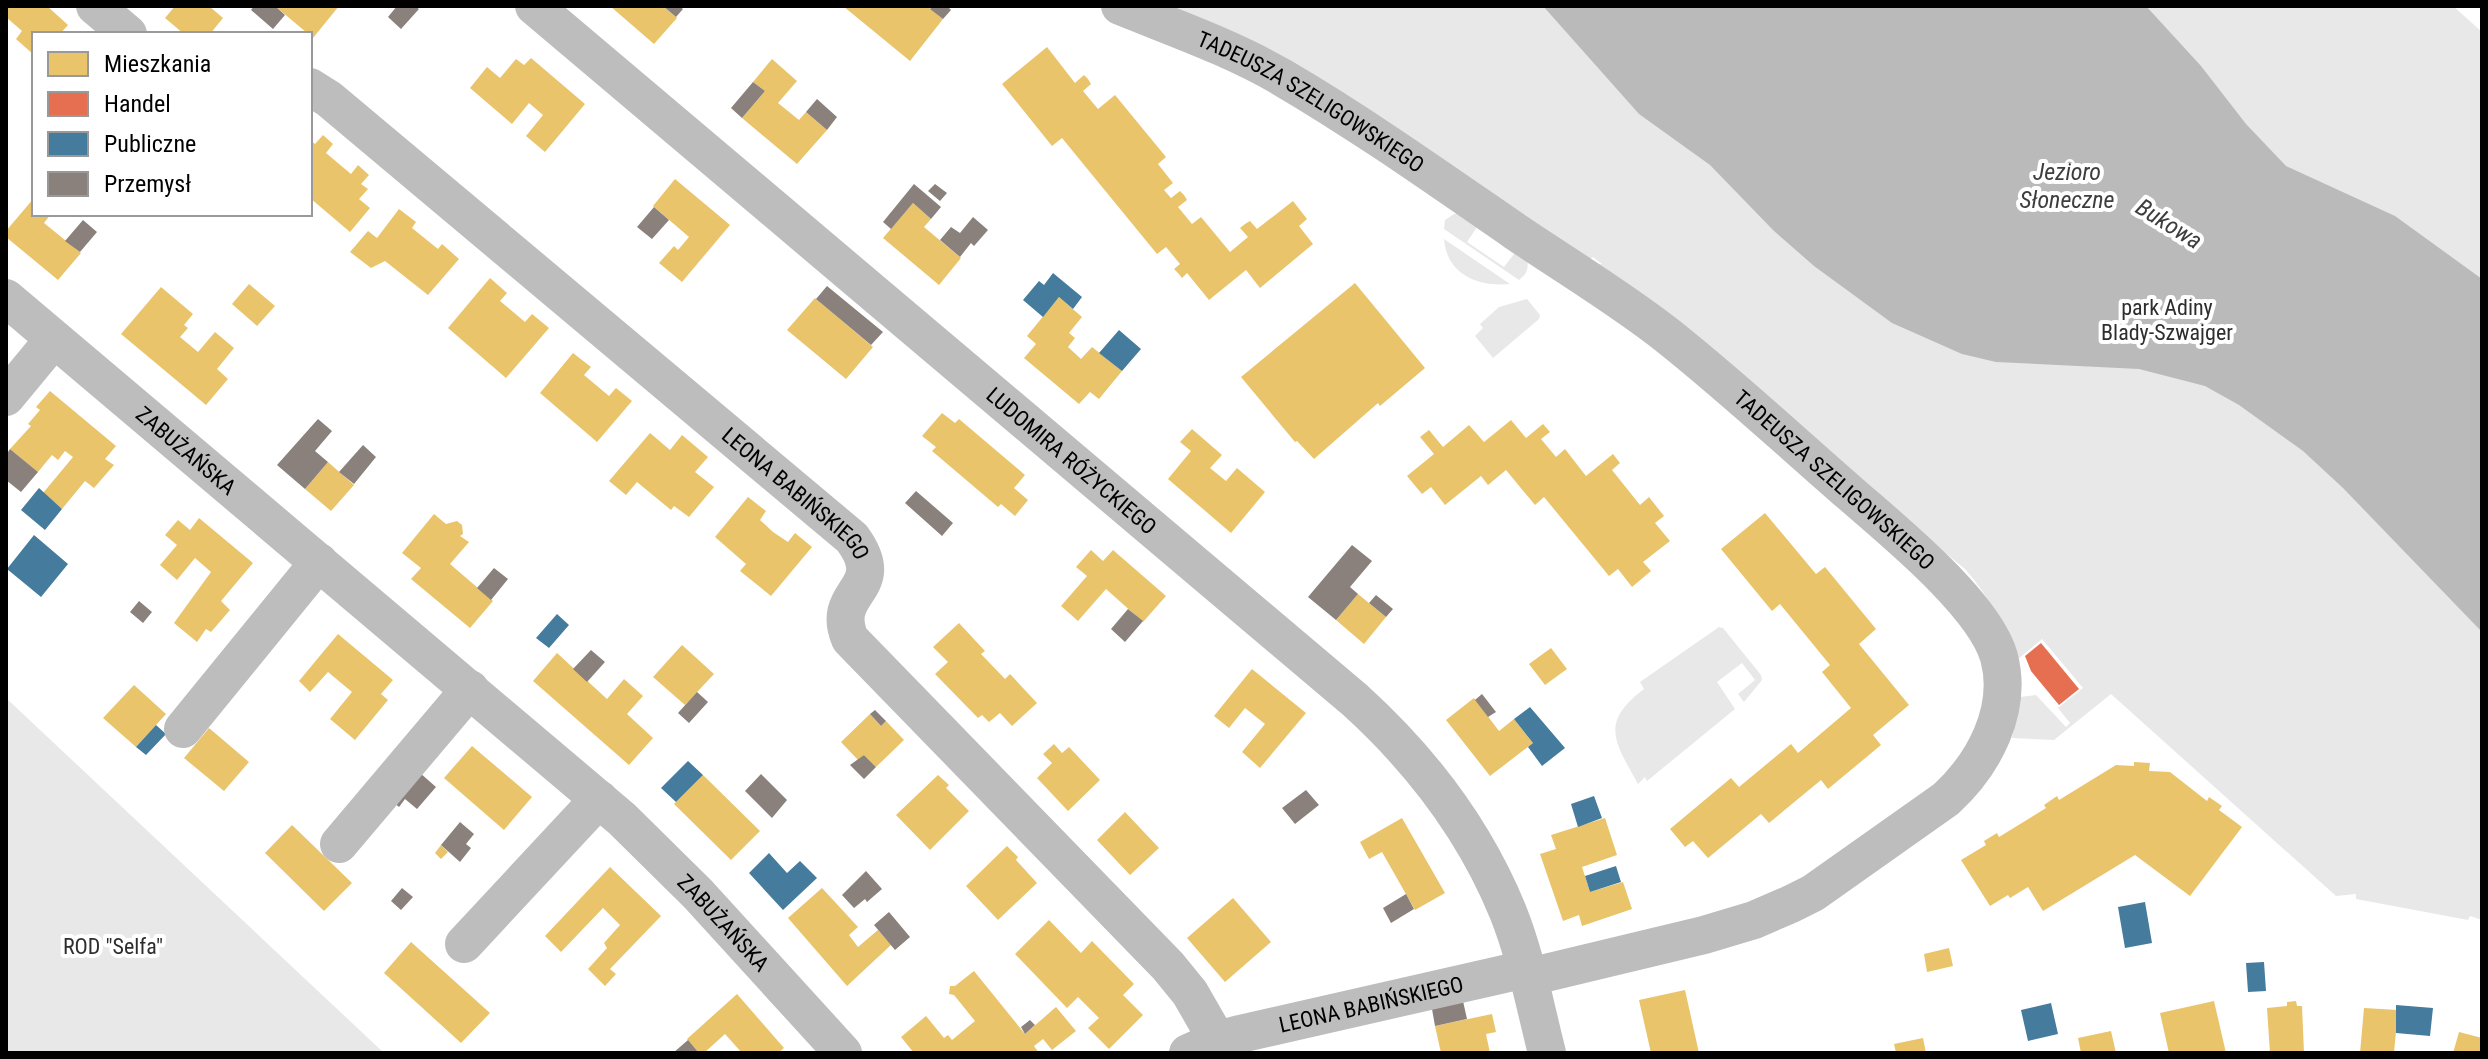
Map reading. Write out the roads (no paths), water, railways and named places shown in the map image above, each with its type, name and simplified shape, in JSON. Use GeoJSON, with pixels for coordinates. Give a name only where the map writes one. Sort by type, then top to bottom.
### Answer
{"type":"FeatureCollection","features":[{"type":"Feature","properties":{"kind":"street"},"geometry":{"type":"LineString","coordinates":[[95,6],[126,32]]}},
{"type":"Feature","properties":{"kind":"street","name":"LUDOMIRA RÓŻYCKIEGO"},"geometry":{"type":"LineString","coordinates":[[534,6],[1369,713],[1438,790],[1467,832],[1508,912],[1547,1053]]}},
{"type":"Feature","properties":{"kind":"street","name":"TADEUSZA SZELIGOWSKIEGO"},"geometry":{"type":"LineString","coordinates":[[1120,6],[1280,76],[1394,149],[1664,334],[1883,522],[1939,576],[1983,626],[1998,656],[2002,691],[1996,721],[1983,756],[1966,781],[1946,799],[1813,893],[1754,920],[1704,935],[1527,973]]}},
{"type":"Feature","properties":{"kind":"street","name":"LEONA BABIŃSKIEGO"},"geometry":{"type":"LineString","coordinates":[[312,88],[329,99],[852,538],[861,550],[867,572],[864,582],[848,602],[844,616],[844,626],[850,639],[1168,966],[1190,993],[1202,1047],[1527,973]]}},
{"type":"Feature","properties":{"kind":"street","name":"ZABUŻAŃSKA"},"geometry":{"type":"LineString","coordinates":[[6,298],[599,799],[698,894],[843,1053]]}},
{"type":"Feature","properties":{"kind":"street"},"geometry":{"type":"LineString","coordinates":[[6,397],[54,339]]}},
{"type":"Feature","properties":{"kind":"street"},"geometry":{"type":"LineString","coordinates":[[183,729],[319,562]]}},
{"type":"Feature","properties":{"kind":"street"},"geometry":{"type":"LineString","coordinates":[[339,844],[470,689]]}},
{"type":"Feature","properties":{"kind":"street"},"geometry":{"type":"LineString","coordinates":[[464,944],[599,799]]}},
{"type":"Feature","properties":{"kind":"water","name":"Jezioro Słoneczne"},"geometry":{"type":"Polygon","coordinates":[[[1543,6],[2146,6],[2201,66],[2246,124],[2286,166],[2395,216],[2482,279],[2482,632],[2343,488],[2303,451],[2239,405],[2205,386],[2139,369],[1996,362],[1962,354],[1892,323],[1814,266],[1774,231],[1710,165],[1639,114],[1543,6]]]}},
{"type":"Feature","properties":{"kind":"water label","name":"Bukowa"},"geometry":{"type":"Point","coordinates":[2169,224]}},
{"type":"Feature","properties":{"kind":"park label","name":"park Adiny Blady-Szwajger"},"geometry":{"type":"Point","coordinates":[2167,320]}},
{"type":"Feature","properties":{"kind":"park label","name":"ROD \"Selfa\""},"geometry":{"type":"Point","coordinates":[113,946]}}]}
